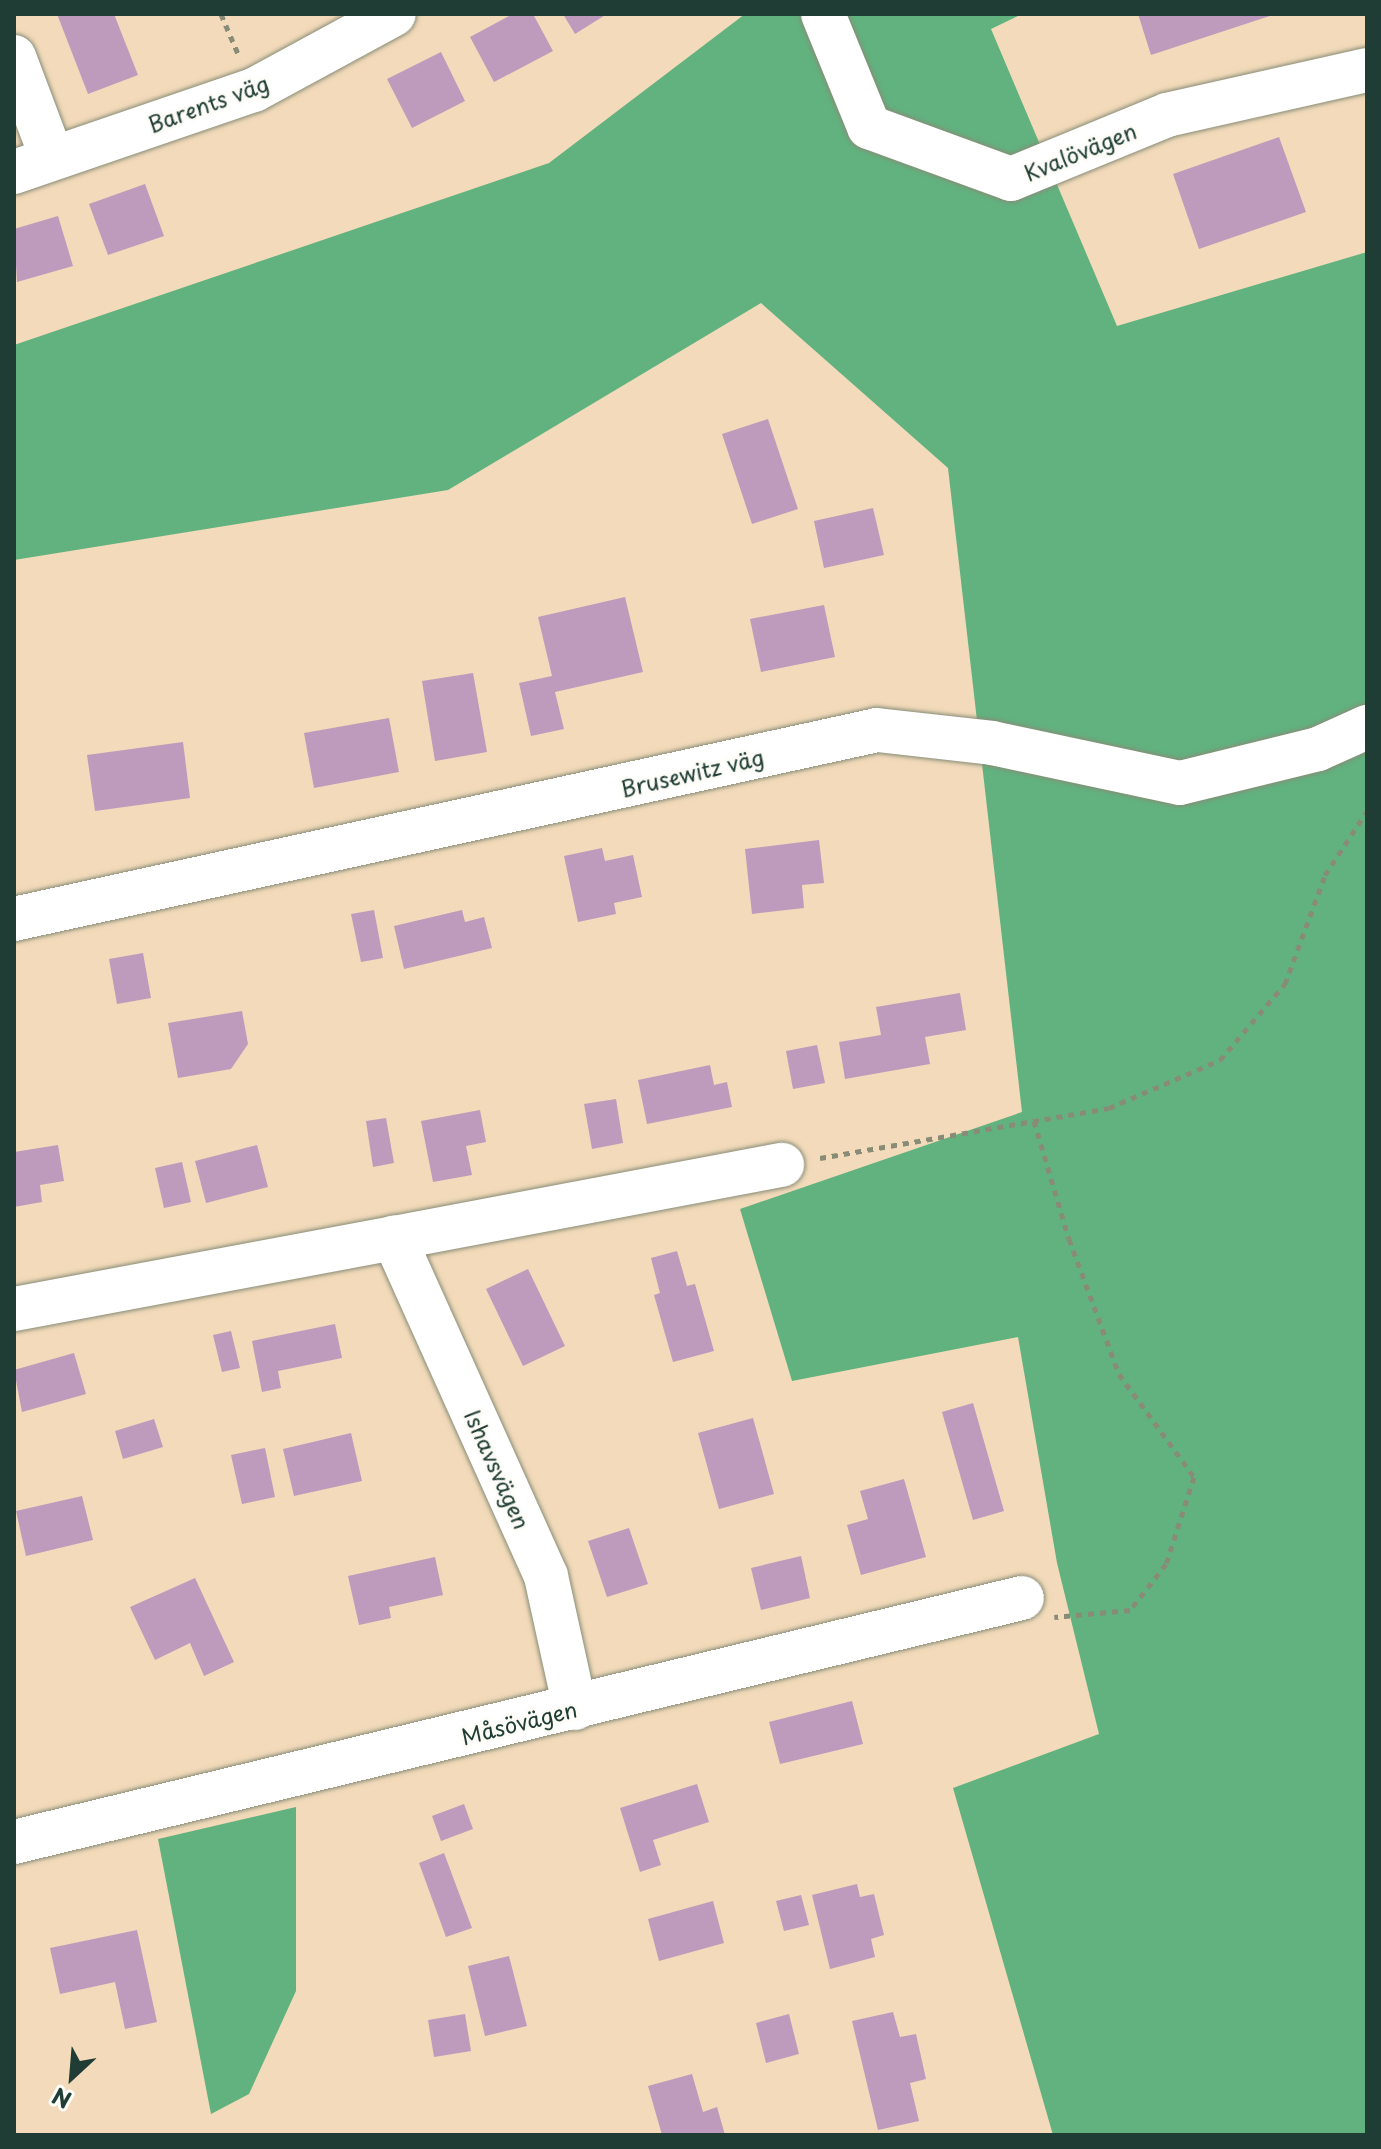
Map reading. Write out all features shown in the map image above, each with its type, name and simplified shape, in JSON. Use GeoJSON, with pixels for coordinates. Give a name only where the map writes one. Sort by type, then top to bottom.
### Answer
{"type":"FeatureCollection","features":[{"type":"Feature","properties":{"kind":"street","name":"Barents väg"},"geometry":{"type":"LineString","coordinates":[[33,165],[254,90],[394,14]]}},
{"type":"Feature","properties":{"kind":"street","name":"Kvalövägen"},"geometry":{"type":"LineString","coordinates":[[823,14],[869,127],[1011,179],[1167,115],[1367,70]]}},
{"type":"Feature","properties":{"kind":"street"},"geometry":{"type":"LineString","coordinates":[[14,57],[33,165]]}},
{"type":"Feature","properties":{"kind":"street","name":"Brusewitz väg"},"geometry":{"type":"LineString","coordinates":[[14,919],[877,730],[992,743],[1180,783],[1318,749],[1367,727]]}},
{"type":"Feature","properties":{"kind":"street"},"geometry":{"type":"LineString","coordinates":[[14,1309],[782,1165]]}},
{"type":"Feature","properties":{"kind":"street","name":"Ishavsvägen"},"geometry":{"type":"LineString","coordinates":[[394,1238],[546,1576],[575,1708]]}},
{"type":"Feature","properties":{"kind":"street","name":"Måsövägen"},"geometry":{"type":"LineString","coordinates":[[14,1842],[1022,1598]]}},
{"type":"Feature","properties":{"kind":"path"},"geometry":{"type":"LineString","coordinates":[[782,1165],[1109,1108],[1220,1060],[1285,984],[1325,875],[1367,811]]}},
{"type":"Feature","properties":{"kind":"path"},"geometry":{"type":"LineString","coordinates":[[1022,1598],[1056,1618],[1130,1610],[1166,1564],[1194,1477],[1119,1374],[1069,1239],[1034,1121]]}},
{"type":"Feature","properties":{"kind":"green space"},"geometry":{"type":"Polygon","coordinates":[[[745,14],[1022,14],[991,29],[1117,326],[1367,252],[1367,2135],[1053,2135],[953,1788],[1099,1734],[1057,1563],[1018,1337],[792,1381],[740,1209],[1022,1112],[948,468],[761,303],[448,490],[14,560],[14,345],[549,163],[745,14]]]}},
{"type":"Feature","properties":{"kind":"green space"},"geometry":{"type":"Polygon","coordinates":[[[296,1807],[296,1991],[249,2094],[211,2114],[158,1839],[296,1807]]]}},
{"type":"Feature","properties":{"kind":"building"},"geometry":{"type":"Polygon","coordinates":[[[57,14],[114,14],[138,75],[88,94],[57,14]]]}},
{"type":"Feature","properties":{"kind":"building"},"geometry":{"type":"Polygon","coordinates":[[[513,14],[533,14],[553,51],[494,82],[470,37],[513,14]]]}},
{"type":"Feature","properties":{"kind":"building"},"geometry":{"type":"Polygon","coordinates":[[[563,14],[607,14],[575,34],[563,14]]]}},
{"type":"Feature","properties":{"kind":"building"},"geometry":{"type":"Polygon","coordinates":[[[1138,14],[1273,14],[1273,15],[1151,55],[1138,14]]]}},
{"type":"Feature","properties":{"kind":"building"},"geometry":{"type":"Polygon","coordinates":[[[441,52],[465,101],[412,128],[387,79],[441,52]]]}},
{"type":"Feature","properties":{"kind":"building"},"geometry":{"type":"Polygon","coordinates":[[[1279,137],[1306,212],[1199,249],[1173,174],[1279,137]]]}},
{"type":"Feature","properties":{"kind":"building"},"geometry":{"type":"Polygon","coordinates":[[[145,184],[164,236],[108,255],[89,204],[145,184]]]}},
{"type":"Feature","properties":{"kind":"building"},"geometry":{"type":"Polygon","coordinates":[[[58,216],[73,266],[17,282],[14,229],[58,216]]]}},
{"type":"Feature","properties":{"kind":"building"},"geometry":{"type":"Polygon","coordinates":[[[768,419],[798,509],[752,524],[722,434],[768,419]]]}},
{"type":"Feature","properties":{"kind":"building"},"geometry":{"type":"Polygon","coordinates":[[[873,508],[884,555],[824,568],[814,521],[873,508]]]}},
{"type":"Feature","properties":{"kind":"building"},"geometry":{"type":"Polygon","coordinates":[[[625,597],[643,672],[555,692],[564,729],[531,736],[519,683],[552,676],[538,617],[625,597]]]}},
{"type":"Feature","properties":{"kind":"building"},"geometry":{"type":"Polygon","coordinates":[[[824,605],[835,657],[761,672],[750,619],[824,605]]]}},
{"type":"Feature","properties":{"kind":"building"},"geometry":{"type":"Polygon","coordinates":[[[473,673],[487,752],[435,761],[422,681],[473,673]]]}},
{"type":"Feature","properties":{"kind":"building"},"geometry":{"type":"Polygon","coordinates":[[[389,718],[399,772],[314,788],[304,733],[389,718]]]}},
{"type":"Feature","properties":{"kind":"building"},"geometry":{"type":"Polygon","coordinates":[[[183,742],[190,798],[95,811],[87,755],[183,742]]]}},
{"type":"Feature","properties":{"kind":"building"},"geometry":{"type":"Polygon","coordinates":[[[819,840],[824,883],[802,885],[804,908],[752,914],[745,849],[819,840]]]}},
{"type":"Feature","properties":{"kind":"building"},"geometry":{"type":"Polygon","coordinates":[[[602,848],[605,861],[633,855],[642,897],[614,903],[616,914],[578,922],[564,856],[602,848]]]}},
{"type":"Feature","properties":{"kind":"building"},"geometry":{"type":"Polygon","coordinates":[[[374,910],[383,958],[361,962],[351,914],[374,910]]]}},
{"type":"Feature","properties":{"kind":"building"},"geometry":{"type":"Polygon","coordinates":[[[462,910],[465,922],[484,917],[492,948],[404,969],[394,926],[462,910]]]}},
{"type":"Feature","properties":{"kind":"building"},"geometry":{"type":"Polygon","coordinates":[[[143,953],[151,998],[117,1004],[109,959],[143,953]]]}},
{"type":"Feature","properties":{"kind":"building"},"geometry":{"type":"Polygon","coordinates":[[[960,993],[966,1030],[925,1037],[930,1064],[845,1079],[839,1042],[881,1035],[876,1007],[960,993]]]}},
{"type":"Feature","properties":{"kind":"building"},"geometry":{"type":"Polygon","coordinates":[[[242,1011],[248,1044],[231,1069],[178,1078],[168,1023],[242,1011]]]}},
{"type":"Feature","properties":{"kind":"building"},"geometry":{"type":"Polygon","coordinates":[[[817,1045],[825,1083],[793,1089],[786,1051],[817,1045]]]}},
{"type":"Feature","properties":{"kind":"building"},"geometry":{"type":"Polygon","coordinates":[[[710,1065],[714,1085],[727,1082],[732,1107],[647,1124],[638,1080],[710,1065]]]}},
{"type":"Feature","properties":{"kind":"building"},"geometry":{"type":"Polygon","coordinates":[[[616,1099],[623,1143],[592,1149],[584,1104],[616,1099]]]}},
{"type":"Feature","properties":{"kind":"building"},"geometry":{"type":"Polygon","coordinates":[[[480,1110],[486,1142],[466,1146],[472,1175],[433,1182],[421,1121],[480,1110]]]}},
{"type":"Feature","properties":{"kind":"building"},"geometry":{"type":"Polygon","coordinates":[[[386,1118],[394,1163],[373,1167],[366,1121],[386,1118]]]}},
{"type":"Feature","properties":{"kind":"building"},"geometry":{"type":"Polygon","coordinates":[[[58,1145],[64,1181],[40,1185],[42,1202],[14,1207],[14,1152],[58,1145]]]}},
{"type":"Feature","properties":{"kind":"building"},"geometry":{"type":"Polygon","coordinates":[[[257,1145],[268,1187],[206,1203],[195,1161],[257,1145]]]}},
{"type":"Feature","properties":{"kind":"building"},"geometry":{"type":"Polygon","coordinates":[[[182,1162],[191,1202],[164,1208],[155,1168],[182,1162]]]}},
{"type":"Feature","properties":{"kind":"building"},"geometry":{"type":"Polygon","coordinates":[[[677,1251],[687,1286],[695,1284],[714,1351],[673,1362],[654,1295],[660,1293],[651,1258],[677,1251]]]}},
{"type":"Feature","properties":{"kind":"building"},"geometry":{"type":"Polygon","coordinates":[[[528,1269],[565,1346],[523,1366],[486,1289],[528,1269]]]}},
{"type":"Feature","properties":{"kind":"building"},"geometry":{"type":"Polygon","coordinates":[[[335,1324],[342,1358],[278,1371],[281,1388],[262,1392],[252,1341],[335,1324]]]}},
{"type":"Feature","properties":{"kind":"building"},"geometry":{"type":"Polygon","coordinates":[[[231,1331],[240,1368],[222,1372],[213,1335],[231,1331]]]}},
{"type":"Feature","properties":{"kind":"building"},"geometry":{"type":"Polygon","coordinates":[[[74,1353],[86,1394],[22,1412],[14,1370],[74,1353]]]}},
{"type":"Feature","properties":{"kind":"building"},"geometry":{"type":"Polygon","coordinates":[[[973,1403],[1004,1511],[973,1520],[942,1412],[973,1403]]]}},
{"type":"Feature","properties":{"kind":"building"},"geometry":{"type":"Polygon","coordinates":[[[753,1418],[774,1494],[719,1509],[698,1433],[753,1418]]]}},
{"type":"Feature","properties":{"kind":"building"},"geometry":{"type":"Polygon","coordinates":[[[154,1419],[163,1447],[123,1459],[115,1431],[154,1419]]]}},
{"type":"Feature","properties":{"kind":"building"},"geometry":{"type":"Polygon","coordinates":[[[351,1433],[362,1481],[294,1496],[283,1449],[351,1433]]]}},
{"type":"Feature","properties":{"kind":"building"},"geometry":{"type":"Polygon","coordinates":[[[265,1448],[275,1497],[242,1504],[231,1455],[265,1448]]]}},
{"type":"Feature","properties":{"kind":"building"},"geometry":{"type":"Polygon","coordinates":[[[904,1479],[926,1557],[861,1575],[847,1525],[868,1519],[860,1491],[904,1479]]]}},
{"type":"Feature","properties":{"kind":"building"},"geometry":{"type":"Polygon","coordinates":[[[82,1496],[93,1540],[26,1556],[16,1511],[82,1496]]]}},
{"type":"Feature","properties":{"kind":"building"},"geometry":{"type":"Polygon","coordinates":[[[629,1528],[648,1584],[607,1597],[588,1541],[629,1528]]]}},
{"type":"Feature","properties":{"kind":"building"},"geometry":{"type":"Polygon","coordinates":[[[801,1556],[810,1598],[761,1610],[751,1568],[801,1556]]]}},
{"type":"Feature","properties":{"kind":"building"},"geometry":{"type":"Polygon","coordinates":[[[435,1557],[443,1595],[389,1607],[391,1618],[359,1625],[348,1576],[435,1557]]]}},
{"type":"Feature","properties":{"kind":"building"},"geometry":{"type":"Polygon","coordinates":[[[195,1578],[234,1662],[204,1676],[190,1643],[155,1660],[130,1607],[195,1578]]]}},
{"type":"Feature","properties":{"kind":"building"},"geometry":{"type":"Polygon","coordinates":[[[852,1701],[863,1744],[780,1764],[769,1722],[852,1701]]]}},
{"type":"Feature","properties":{"kind":"building"},"geometry":{"type":"Polygon","coordinates":[[[697,1784],[709,1822],[653,1840],[661,1865],[640,1872],[620,1808],[697,1784]]]}},
{"type":"Feature","properties":{"kind":"building"},"geometry":{"type":"Polygon","coordinates":[[[464,1804],[473,1829],[441,1841],[432,1816],[464,1804]]]}},
{"type":"Feature","properties":{"kind":"building"},"geometry":{"type":"Polygon","coordinates":[[[444,1853],[472,1928],[446,1937],[419,1863],[444,1853]]]}},
{"type":"Feature","properties":{"kind":"building"},"geometry":{"type":"Polygon","coordinates":[[[857,1884],[860,1897],[874,1894],[884,1935],[871,1939],[875,1957],[830,1969],[812,1895],[857,1884]]]}},
{"type":"Feature","properties":{"kind":"building"},"geometry":{"type":"Polygon","coordinates":[[[801,1895],[809,1925],[784,1931],[776,1901],[801,1895]]]}},
{"type":"Feature","properties":{"kind":"building"},"geometry":{"type":"Polygon","coordinates":[[[713,1901],[724,1943],[659,1961],[648,1919],[713,1901]]]}},
{"type":"Feature","properties":{"kind":"building"},"geometry":{"type":"Polygon","coordinates":[[[137,1930],[157,2022],[125,2029],[115,1982],[60,1994],[50,1948],[137,1930]]]}},
{"type":"Feature","properties":{"kind":"building"},"geometry":{"type":"Polygon","coordinates":[[[509,1956],[527,2026],[485,2036],[468,1966],[509,1956]]]}},
{"type":"Feature","properties":{"kind":"building"},"geometry":{"type":"Polygon","coordinates":[[[893,2012],[900,2037],[916,2034],[926,2079],[910,2083],[919,2121],[878,2130],[852,2021],[893,2012]]]}},
{"type":"Feature","properties":{"kind":"building"},"geometry":{"type":"Polygon","coordinates":[[[465,2014],[471,2051],[434,2057],[428,2020],[465,2014]]]}},
{"type":"Feature","properties":{"kind":"building"},"geometry":{"type":"Polygon","coordinates":[[[789,2014],[799,2054],[766,2063],[756,2023],[789,2014]]]}},
{"type":"Feature","properties":{"kind":"building"},"geometry":{"type":"Polygon","coordinates":[[[692,2074],[703,2112],[717,2107],[725,2135],[662,2135],[648,2086],[692,2074]]]}}]}
